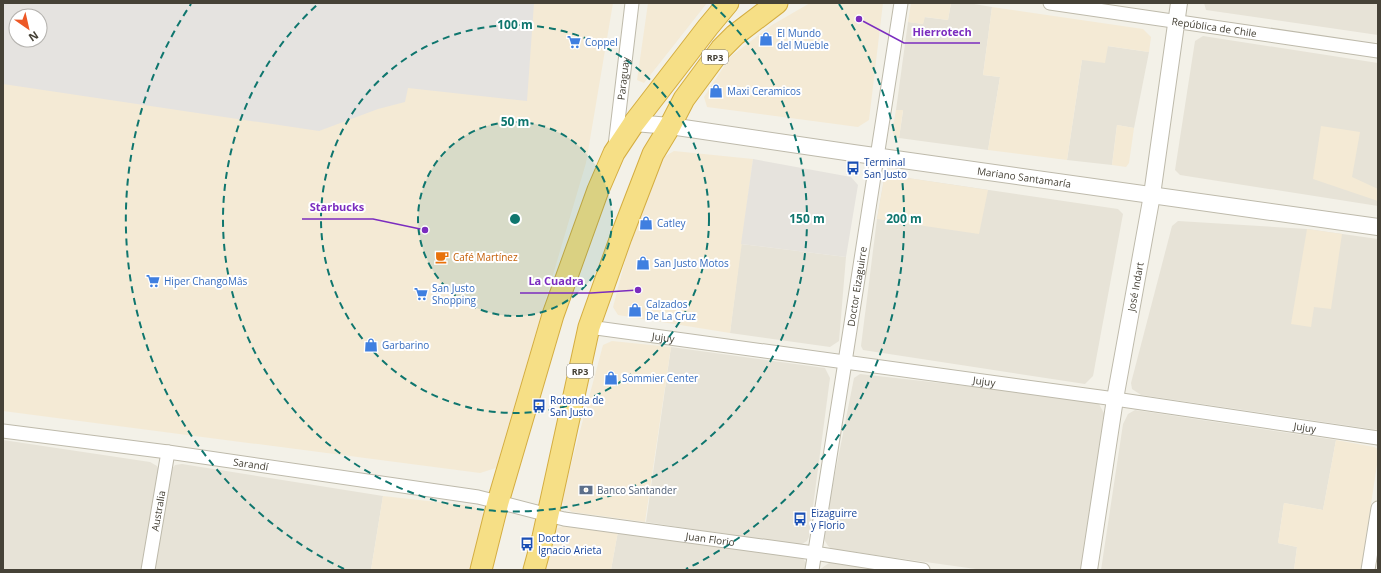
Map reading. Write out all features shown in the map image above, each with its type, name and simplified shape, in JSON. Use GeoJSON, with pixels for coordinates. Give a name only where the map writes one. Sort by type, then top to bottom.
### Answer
{"type":"FeatureCollection","features":[{"type":"Feature","properties":{"kind":"highway","name":"RP3"},"geometry":{"type":"LineString","coordinates":[[482,570],[498,502],[553,315],[598,190],[614,153],[708,26],[728,3]]}},
{"type":"Feature","properties":{"kind":"highway","name":"RP3"},"geometry":{"type":"LineString","coordinates":[[534,570],[548,516],[589,327],[643,177],[653,154],[684,99],[721,49],[735,35],[777,3]]}},
{"type":"Feature","properties":{"kind":"street","name":"Paraguay"},"geometry":{"type":"LineString","coordinates":[[614,153],[632,3]]}},
{"type":"Feature","properties":{"kind":"street","name":"Doctor Eizaguirre"},"geometry":{"type":"LineString","coordinates":[[812,570],[846,362],[901,3]]}},
{"type":"Feature","properties":{"kind":"street","name":"República de Chile"},"geometry":{"type":"LineString","coordinates":[[1050,3],[1378,51]]}},
{"type":"Feature","properties":{"kind":"street","name":"José Indart"},"geometry":{"type":"LineString","coordinates":[[1089,570],[1115,400],[1152,195],[1179,3]]}},
{"type":"Feature","properties":{"kind":"street","name":"Mariano Santamaría"},"geometry":{"type":"LineString","coordinates":[[634,124],[670,126],[1378,227]]}},
{"type":"Feature","properties":{"kind":"street","name":"Jujuy"},"geometry":{"type":"LineString","coordinates":[[589,327],[1378,438]]}},
{"type":"Feature","properties":{"kind":"street","name":"Sarandí"},"geometry":{"type":"LineString","coordinates":[[3,431],[168,452],[470,496],[498,502]]}},
{"type":"Feature","properties":{"kind":"street","name":"Australia"},"geometry":{"type":"LineString","coordinates":[[148,570],[168,452]]}},
{"type":"Feature","properties":{"kind":"street","name":"Juan Florio"},"geometry":{"type":"LineString","coordinates":[[498,502],[564,519],[814,553],[923,570]]}},
{"type":"Feature","properties":{"kind":"street"},"geometry":{"type":"LineString","coordinates":[[1368,570],[1378,508]]}},
{"type":"Feature","properties":{"kind":"shaded area"},"geometry":{"type":"Polygon","coordinates":[[[3,3],[613,3],[586,163],[496,468],[480,473],[3,411],[3,3]]]}},
{"type":"Feature","properties":{"kind":"shaded area"},"geometry":{"type":"Polygon","coordinates":[[[3,3],[534,3],[527,101],[408,88],[405,102],[378,109],[319,131],[3,84],[3,3]]]}},
{"type":"Feature","properties":{"kind":"shaded area"},"geometry":{"type":"Polygon","coordinates":[[[648,3],[707,3],[644,83],[637,80],[648,3]]]}},
{"type":"Feature","properties":{"kind":"shaded area"},"geometry":{"type":"Polygon","coordinates":[[[810,3],[883,3],[869,120],[858,127],[707,107],[704,97],[730,57],[772,25],[810,3]]]}},
{"type":"Feature","properties":{"kind":"shaded area"},"geometry":{"type":"Polygon","coordinates":[[[911,3],[951,3],[948,20],[925,17],[923,24],[908,22],[911,3]]]}},
{"type":"Feature","properties":{"kind":"shaded area"},"geometry":{"type":"Polygon","coordinates":[[[951,3],[968,3],[992,7],[983,75],[1000,77],[988,150],[899,138],[903,111],[896,110],[908,22],[923,24],[924,17],[948,20],[951,3]]]}},
{"type":"Feature","properties":{"kind":"shaded area"},"geometry":{"type":"Polygon","coordinates":[[[1204,3],[1378,3],[1378,35],[1206,10],[1204,3]]]}},
{"type":"Feature","properties":{"kind":"shaded area"},"geometry":{"type":"Polygon","coordinates":[[[992,7],[1143,29],[1151,37],[1149,52],[1108,46],[1105,63],[1082,60],[1067,160],[988,150],[1000,77],[983,75],[992,7]]]}},
{"type":"Feature","properties":{"kind":"shaded area"},"geometry":{"type":"Polygon","coordinates":[[[1203,36],[1378,63],[1378,206],[1180,175],[1175,170],[1195,41],[1203,36]]]}},
{"type":"Feature","properties":{"kind":"shaded area"},"geometry":{"type":"Polygon","coordinates":[[[1107,46],[1149,52],[1134,128],[1117,125],[1112,165],[1067,160],[1082,60],[1107,46]]]}},
{"type":"Feature","properties":{"kind":"shaded area"},"geometry":{"type":"Polygon","coordinates":[[[896,110],[903,110],[899,138],[895,138],[892,131],[896,110]]]}},
{"type":"Feature","properties":{"kind":"shaded area"},"geometry":{"type":"Polygon","coordinates":[[[1117,125],[1134,128],[1129,163],[1126,167],[1112,165],[1117,125]]]}},
{"type":"Feature","properties":{"kind":"shaded area"},"geometry":{"type":"Polygon","coordinates":[[[1321,126],[1360,132],[1352,177],[1378,189],[1378,201],[1313,179],[1321,126]]]}},
{"type":"Feature","properties":{"kind":"shaded area"},"geometry":{"type":"Polygon","coordinates":[[[674,151],[753,159],[730,333],[618,315],[613,307],[637,215],[664,157],[674,151]]]}},
{"type":"Feature","properties":{"kind":"shaded area"},"geometry":{"type":"Polygon","coordinates":[[[753,159],[851,177],[858,185],[846,257],[741,244],[753,159]]]}},
{"type":"Feature","properties":{"kind":"shaded area"},"geometry":{"type":"Polygon","coordinates":[[[894,176],[1118,209],[1123,214],[1093,376],[1085,384],[863,350],[861,346],[877,219],[884,179],[894,176]]]}},
{"type":"Feature","properties":{"kind":"shaded area"},"geometry":{"type":"Polygon","coordinates":[[[894,176],[988,190],[979,234],[877,219],[884,179],[894,176]]]}},
{"type":"Feature","properties":{"kind":"shaded area"},"geometry":{"type":"Polygon","coordinates":[[[1178,221],[1307,229],[1378,239],[1378,430],[1141,395],[1132,389],[1131,383],[1172,226],[1178,221]]]}},
{"type":"Feature","properties":{"kind":"shaded area"},"geometry":{"type":"Polygon","coordinates":[[[1307,229],[1342,234],[1331,309],[1314,307],[1311,327],[1291,324],[1307,229]]]}},
{"type":"Feature","properties":{"kind":"shaded area"},"geometry":{"type":"Polygon","coordinates":[[[741,244],[846,257],[839,341],[830,347],[730,333],[741,244]]]}},
{"type":"Feature","properties":{"kind":"shaded area"},"geometry":{"type":"Polygon","coordinates":[[[612,341],[671,347],[645,522],[572,512],[566,508],[562,498],[603,345],[612,341]]]}},
{"type":"Feature","properties":{"kind":"shaded area"},"geometry":{"type":"Polygon","coordinates":[[[671,347],[825,368],[830,378],[809,537],[807,541],[797,545],[646,522],[671,347]]]}},
{"type":"Feature","properties":{"kind":"shaded area"},"geometry":{"type":"Polygon","coordinates":[[[860,374],[1091,400],[1099,404],[1106,417],[1082,570],[983,570],[832,549],[828,546],[823,534],[854,378],[860,374]]]}},
{"type":"Feature","properties":{"kind":"shaded area"},"geometry":{"type":"Polygon","coordinates":[[[1135,410],[1336,440],[1323,510],[1284,503],[1278,543],[1297,547],[1294,570],[1101,570],[1123,424],[1128,414],[1135,410]]]}},
{"type":"Feature","properties":{"kind":"shaded area"},"geometry":{"type":"Polygon","coordinates":[[[3,440],[150,462],[157,466],[160,472],[144,570],[3,570],[3,440]]]}},
{"type":"Feature","properties":{"kind":"shaded area"},"geometry":{"type":"Polygon","coordinates":[[[1336,440],[1378,449],[1378,458],[1361,570],[1294,570],[1297,547],[1278,543],[1284,503],[1323,510],[1336,440]]]}},
{"type":"Feature","properties":{"kind":"shaded area"},"geometry":{"type":"Polygon","coordinates":[[[182,464],[383,496],[371,570],[153,570],[172,469],[175,465],[182,464]]]}},
{"type":"Feature","properties":{"kind":"shaded area"},"geometry":{"type":"Polygon","coordinates":[[[383,496],[473,506],[482,512],[485,518],[473,570],[371,570],[383,496]]]}},
{"type":"Feature","properties":{"kind":"shaded area"},"geometry":{"type":"Polygon","coordinates":[[[565,525],[618,531],[611,570],[543,570],[553,532],[565,525]]]}},
{"type":"Feature","properties":{"kind":"shaded area"},"geometry":{"type":"Polygon","coordinates":[[[618,531],[802,557],[806,563],[805,570],[611,570],[618,531]]]}},
{"type":"Feature","properties":{"kind":"shaded area"},"geometry":{"type":"Polygon","coordinates":[[[836,562],[890,570],[819,570],[829,563],[836,562]]]}},
{"type":"Feature","properties":{"kind":"place","name":"Hierrotech"},"geometry":{"type":"Point","coordinates":[859,19]}},
{"type":"Feature","properties":{"kind":"place","name":"El Mundo del Mueble"},"geometry":{"type":"Point","coordinates":[766,39]}},
{"type":"Feature","properties":{"kind":"place","name":"Coppel"},"geometry":{"type":"Point","coordinates":[574,42]}},
{"type":"Feature","properties":{"kind":"place","name":"Maxi Ceramicos"},"geometry":{"type":"Point","coordinates":[716,91]}},
{"type":"Feature","properties":{"kind":"place","name":"Terminal San Justo"},"geometry":{"type":"Point","coordinates":[853,168]}},
{"type":"Feature","properties":{"kind":"place","name":"Catley"},"geometry":{"type":"Point","coordinates":[646,223]}},
{"type":"Feature","properties":{"kind":"place","name":"Starbucks"},"geometry":{"type":"Point","coordinates":[425,230]}},
{"type":"Feature","properties":{"kind":"place","name":"Café Martínez"},"geometry":{"type":"Point","coordinates":[442,257]}},
{"type":"Feature","properties":{"kind":"place","name":"San Justo Motos"},"geometry":{"type":"Point","coordinates":[643,263]}},
{"type":"Feature","properties":{"kind":"place","name":"Hiper ChangoMâs"},"geometry":{"type":"Point","coordinates":[153,281]}},
{"type":"Feature","properties":{"kind":"place","name":"La Cuadra"},"geometry":{"type":"Point","coordinates":[638,290]}},
{"type":"Feature","properties":{"kind":"place","name":"San Justo Shopping"},"geometry":{"type":"Point","coordinates":[421,294]}},
{"type":"Feature","properties":{"kind":"place","name":"Calzados De La Cruz"},"geometry":{"type":"Point","coordinates":[635,310]}},
{"type":"Feature","properties":{"kind":"place","name":"Garbarino"},"geometry":{"type":"Point","coordinates":[371,345]}},
{"type":"Feature","properties":{"kind":"place","name":"Sommier Center"},"geometry":{"type":"Point","coordinates":[611,378]}},
{"type":"Feature","properties":{"kind":"place","name":"Rotonda de San Justo"},"geometry":{"type":"Point","coordinates":[539,406]}},
{"type":"Feature","properties":{"kind":"place","name":"Banco Santander"},"geometry":{"type":"Point","coordinates":[586,490]}},
{"type":"Feature","properties":{"kind":"place","name":"Eizaguirre y Florio"},"geometry":{"type":"Point","coordinates":[800,519]}},
{"type":"Feature","properties":{"kind":"place","name":"Doctor Ignacio Arieta"},"geometry":{"type":"Point","coordinates":[527,544]}}]}
